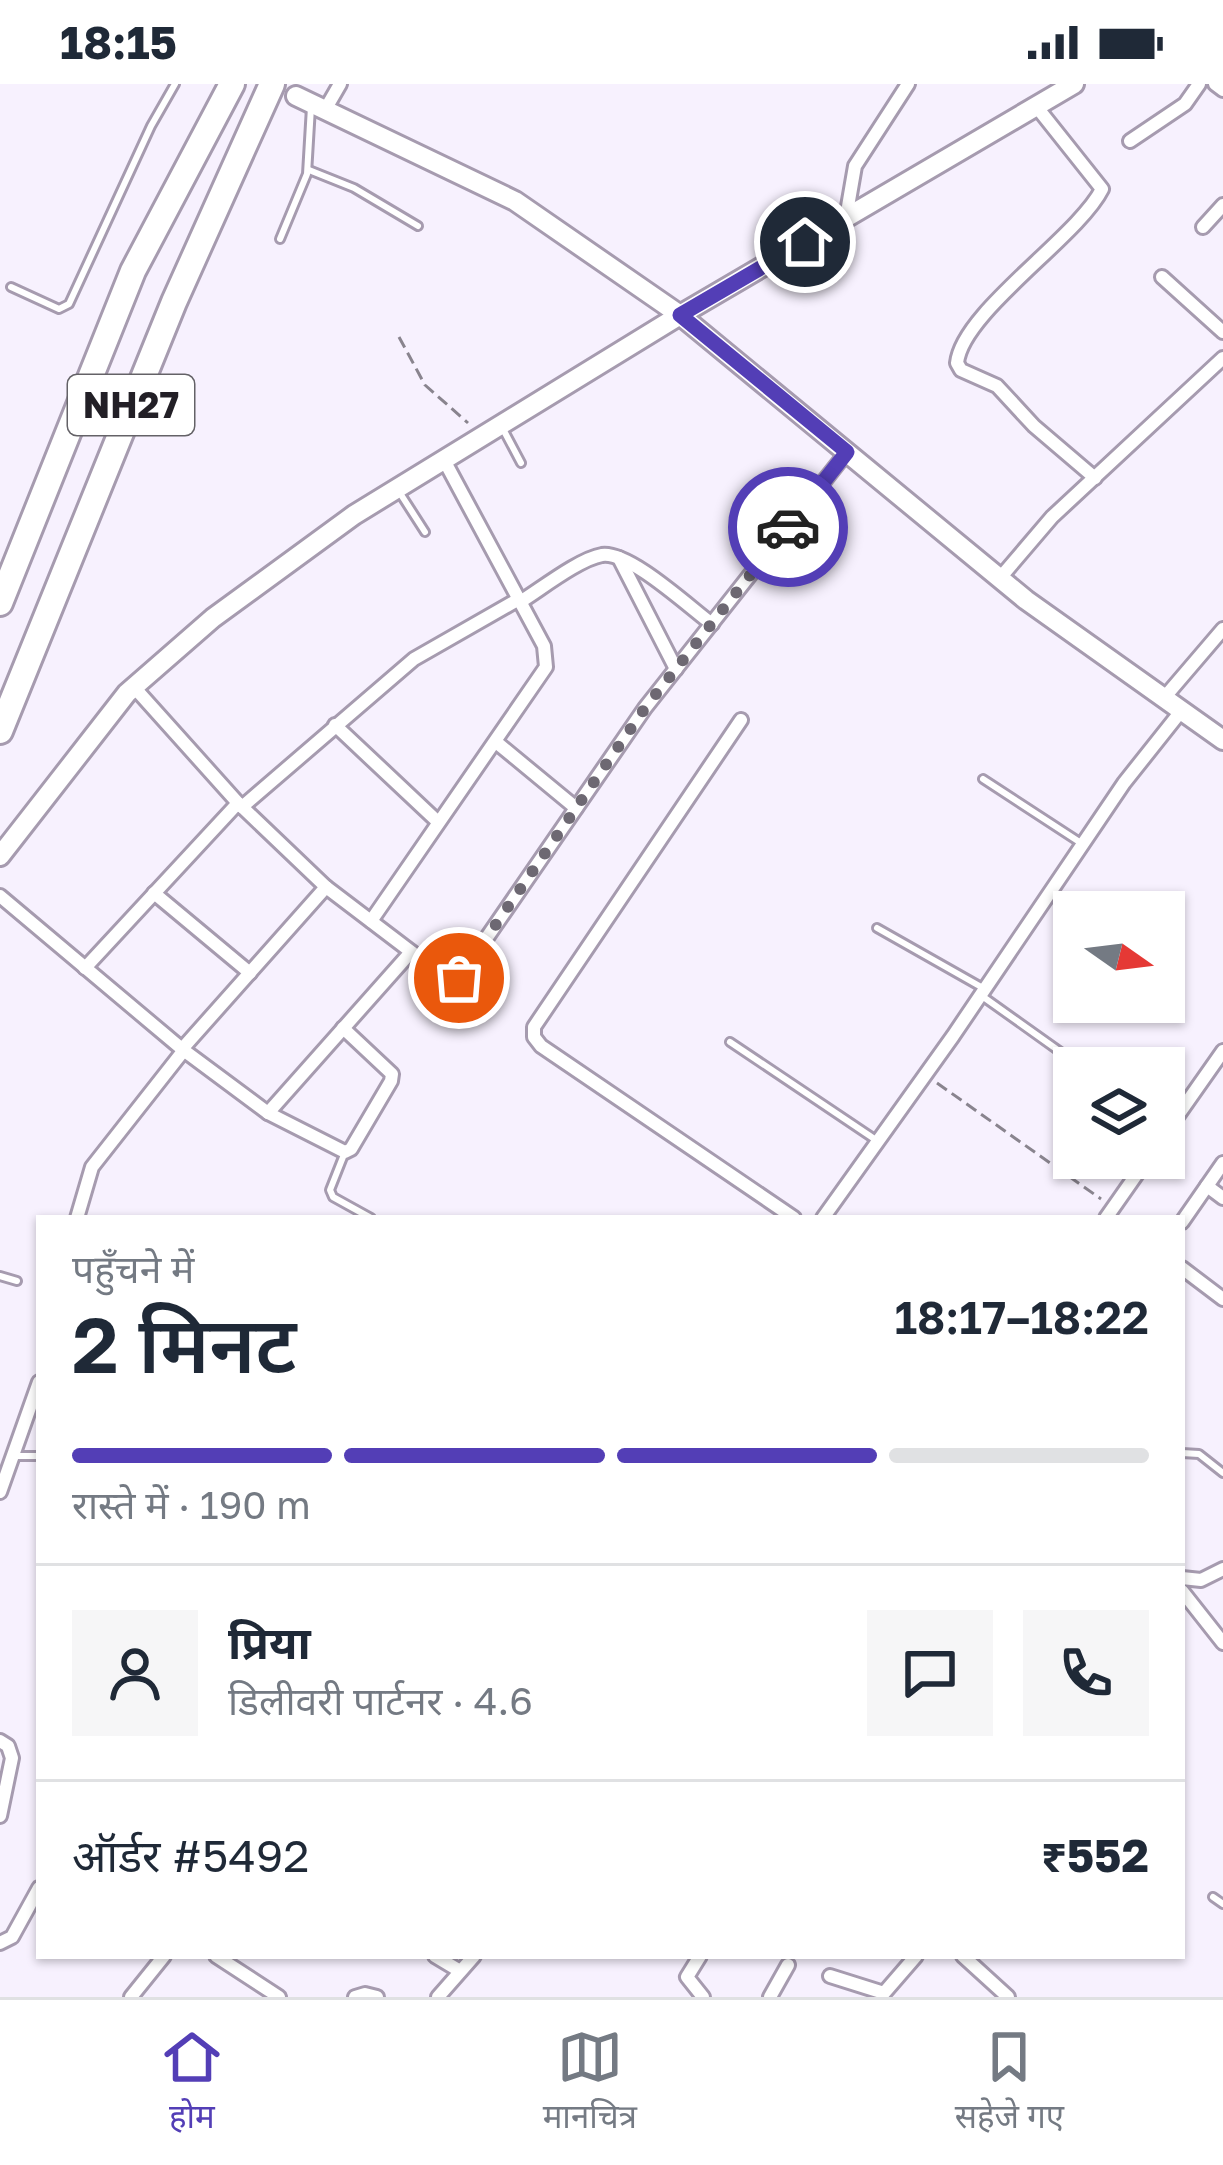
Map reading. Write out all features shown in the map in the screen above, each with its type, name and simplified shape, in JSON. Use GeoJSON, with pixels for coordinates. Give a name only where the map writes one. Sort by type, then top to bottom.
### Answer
{"type":"FeatureCollection","features":[{"type":"Feature","properties":{"kind":"highway","name":"NH27"},"geometry":{"type":"LineString","coordinates":[[0,603],[133,271],[232,84]]}},
{"type":"Feature","properties":{"kind":"highway","name":"NH27"},"geometry":{"type":"LineString","coordinates":[[0,731],[174,302],[272,84]]}},
{"type":"Feature","properties":{"kind":"main road"},"geometry":{"type":"LineString","coordinates":[[0,856],[134,687],[213,618],[354,515],[680,315],[1074,84]]}},
{"type":"Feature","properties":{"kind":"main road"},"geometry":{"type":"LineString","coordinates":[[310,103],[515,202],[680,315],[1000,578],[1223,740]]}},
{"type":"Feature","properties":{"kind":"street"},"geometry":{"type":"LineString","coordinates":[[310,103],[340,84]]}},
{"type":"Feature","properties":{"kind":"street"},"geometry":{"type":"LineString","coordinates":[[846,218],[855,166],[908,84]]}},
{"type":"Feature","properties":{"kind":"street"},"geometry":{"type":"LineString","coordinates":[[1130,141],[1185,104],[1199,84]]}},
{"type":"Feature","properties":{"kind":"street"},"geometry":{"type":"LineString","coordinates":[[1215,84],[1223,90]]}},
{"type":"Feature","properties":{"kind":"street"},"geometry":{"type":"LineString","coordinates":[[1036,106],[1102,189],[996,302],[961,347],[957,363],[961,370],[997,386],[1034,426],[1095,478]]}},
{"type":"Feature","properties":{"kind":"street"},"geometry":{"type":"LineString","coordinates":[[1203,227],[1223,206]]}},
{"type":"Feature","properties":{"kind":"street"},"geometry":{"type":"LineString","coordinates":[[1162,277],[1223,332]]}},
{"type":"Feature","properties":{"kind":"street"},"geometry":{"type":"LineString","coordinates":[[1000,578],[1052,517],[1223,358]]}},
{"type":"Feature","properties":{"kind":"street"},"geometry":{"type":"LineString","coordinates":[[134,687],[240,805],[326,887],[447,979],[459,978],[676,669],[847,452]]}},
{"type":"Feature","properties":{"kind":"street"},"geometry":{"type":"LineString","coordinates":[[370,921],[546,667],[544,646],[444,460]]}},
{"type":"Feature","properties":{"kind":"street"},"geometry":{"type":"LineString","coordinates":[[85,968],[240,805],[414,659],[592,558],[618,557],[712,624]]}},
{"type":"Feature","properties":{"kind":"street"},"geometry":{"type":"LineString","coordinates":[[618,557],[676,669]]}},
{"type":"Feature","properties":{"kind":"street"},"geometry":{"type":"LineString","coordinates":[[1164,698],[1223,629]]}},
{"type":"Feature","properties":{"kind":"street"},"geometry":{"type":"LineString","coordinates":[[825,1215],[1082,843],[1182,710]]}},
{"type":"Feature","properties":{"kind":"street"},"geometry":{"type":"LineString","coordinates":[[741,720],[534,1027],[534,1037],[790,1215]]}},
{"type":"Feature","properties":{"kind":"street"},"geometry":{"type":"LineString","coordinates":[[335,725],[437,821]]}},
{"type":"Feature","properties":{"kind":"street"},"geometry":{"type":"LineString","coordinates":[[496,742],[576,808]]}},
{"type":"Feature","properties":{"kind":"street"},"geometry":{"type":"LineString","coordinates":[[78,1215],[92,1167],[183,1049],[326,887]]}},
{"type":"Feature","properties":{"kind":"street"},"geometry":{"type":"LineString","coordinates":[[154,893],[250,973]]}},
{"type":"Feature","properties":{"kind":"street"},"geometry":{"type":"LineString","coordinates":[[0,896],[183,1049],[268,1113],[345,1152],[352,1149],[392,1073],[343,1028]]}},
{"type":"Feature","properties":{"kind":"street"},"geometry":{"type":"LineString","coordinates":[[268,1113],[411,952]]}},
{"type":"Feature","properties":{"kind":"street"},"geometry":{"type":"LineString","coordinates":[[1185,1105],[1223,1052]]}},
{"type":"Feature","properties":{"kind":"street"},"geometry":{"type":"LineString","coordinates":[[1185,1218],[1223,1163]]}},
{"type":"Feature","properties":{"kind":"street"},"geometry":{"type":"LineString","coordinates":[[1109,1213],[1133,1179]]}},
{"type":"Feature","properties":{"kind":"street"},"geometry":{"type":"LineString","coordinates":[[1207,1186],[1223,1198]]}},
{"type":"Feature","properties":{"kind":"street"},"geometry":{"type":"LineString","coordinates":[[1185,1270],[1223,1299]]}},
{"type":"Feature","properties":{"kind":"street"},"geometry":{"type":"LineString","coordinates":[[0,1492],[36,1391]]}},
{"type":"Feature","properties":{"kind":"street"},"geometry":{"type":"LineString","coordinates":[[1185,1578],[1201,1580],[1223,1569]]}},
{"type":"Feature","properties":{"kind":"street"},"geometry":{"type":"LineString","coordinates":[[1185,1595],[1223,1642]]}},
{"type":"Feature","properties":{"kind":"street"},"geometry":{"type":"LineString","coordinates":[[0,1741],[12,1757],[0,1816]]}},
{"type":"Feature","properties":{"kind":"street"},"geometry":{"type":"LineString","coordinates":[[0,1943],[12,1937],[36,1893]]}},
{"type":"Feature","properties":{"kind":"street"},"geometry":{"type":"LineString","coordinates":[[131,1997],[162,1959]]}},
{"type":"Feature","properties":{"kind":"street"},"geometry":{"type":"LineString","coordinates":[[221,1959],[279,1997]]}},
{"type":"Feature","properties":{"kind":"street"},"geometry":{"type":"LineString","coordinates":[[440,1959],[460,1971]]}},
{"type":"Feature","properties":{"kind":"street"},"geometry":{"type":"LineString","coordinates":[[438,1997],[471,1959]]}},
{"type":"Feature","properties":{"kind":"street"},"geometry":{"type":"LineString","coordinates":[[698,1959],[687,1977],[703,1997]]}},
{"type":"Feature","properties":{"kind":"street"},"geometry":{"type":"LineString","coordinates":[[830,1976],[884,1993],[913,1959]]}},
{"type":"Feature","properties":{"kind":"street"},"geometry":{"type":"LineString","coordinates":[[966,1959],[1008,1997]]}},
{"type":"Feature","properties":{"kind":"street"},"geometry":{"type":"LineString","coordinates":[[770,1997],[788,1965]]}},
{"type":"Feature","properties":{"kind":"street"},"geometry":{"type":"LineString","coordinates":[[355,1997],[377,1997]]}},
{"type":"Feature","properties":{"kind":"lane"},"geometry":{"type":"LineString","coordinates":[[11,287],[59,309],[69,304],[175,84]]}},
{"type":"Feature","properties":{"kind":"lane"},"geometry":{"type":"LineString","coordinates":[[280,239],[308,169],[310,103]]}},
{"type":"Feature","properties":{"kind":"lane"},"geometry":{"type":"LineString","coordinates":[[308,169],[354,188],[418,226]]}},
{"type":"Feature","properties":{"kind":"lane"},"geometry":{"type":"LineString","coordinates":[[501,425],[521,463]]}},
{"type":"Feature","properties":{"kind":"lane"},"geometry":{"type":"LineString","coordinates":[[397,489],[425,532]]}},
{"type":"Feature","properties":{"kind":"lane"},"geometry":{"type":"LineString","coordinates":[[983,779],[1082,843]]}},
{"type":"Feature","properties":{"kind":"lane"},"geometry":{"type":"LineString","coordinates":[[877,928],[981,991],[1055,1047]]}},
{"type":"Feature","properties":{"kind":"lane"},"geometry":{"type":"LineString","coordinates":[[730,1042],[878,1141]]}},
{"type":"Feature","properties":{"kind":"lane"},"geometry":{"type":"LineString","coordinates":[[345,1152],[329,1190],[366,1215]]}},
{"type":"Feature","properties":{"kind":"lane"},"geometry":{"type":"LineString","coordinates":[[0,1276],[17,1281]]}},
{"type":"Feature","properties":{"kind":"lane"},"geometry":{"type":"LineString","coordinates":[[1185,1453],[1199,1454],[1223,1473]]}},
{"type":"Feature","properties":{"kind":"lane"},"geometry":{"type":"LineString","coordinates":[[13,1456],[36,1456]]}},
{"type":"Feature","properties":{"kind":"lane"},"geometry":{"type":"LineString","coordinates":[[1213,1897],[1223,1904]]}},
{"type":"Feature","properties":{"kind":"path"},"geometry":{"type":"LineString","coordinates":[[399,337],[425,385],[483,436]]}},
{"type":"Feature","properties":{"kind":"path"},"geometry":{"type":"LineString","coordinates":[[926,1075],[1109,1213]]}},
{"type":"Feature","properties":{"kind":"way so far"},"geometry":{"type":"LineString","coordinates":[[459,978],[645,708],[788,527]]}},
{"type":"Feature","properties":{"kind":"route"},"geometry":{"type":"LineString","coordinates":[[788,527],[847,452],[680,315],[805,242]]}}]}
